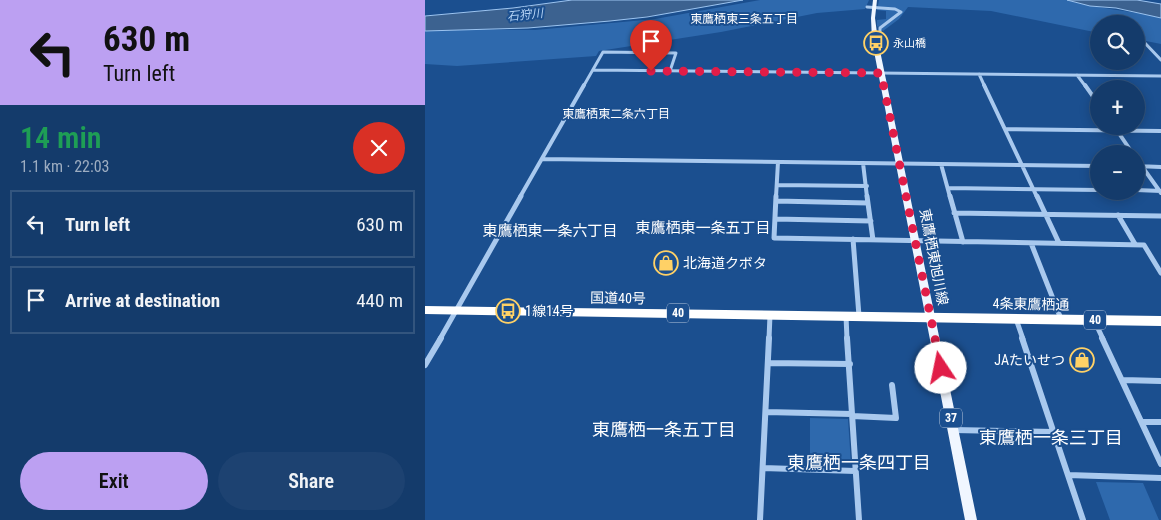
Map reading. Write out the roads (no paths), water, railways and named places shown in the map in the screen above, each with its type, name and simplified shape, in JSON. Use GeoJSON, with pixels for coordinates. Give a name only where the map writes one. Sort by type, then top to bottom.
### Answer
{"type":"FeatureCollection","features":[{"type":"Feature","properties":{"kind":"highway","name":"国道40号"},"geometry":{"type":"LineString","coordinates":[[425,310],[931,317]]}},
{"type":"Feature","properties":{"kind":"highway","name":"4条東鷹栖通"},"geometry":{"type":"LineString","coordinates":[[931,317],[1161,321]]}},
{"type":"Feature","properties":{"kind":"main road","name":"東鷹栖東旭川線"},"geometry":{"type":"LineString","coordinates":[[873,5],[875,41],[881,73],[971,520]]}},
{"type":"Feature","properties":{"kind":"street"},"geometry":{"type":"LineString","coordinates":[[873,5],[901,12],[880,28],[880,38],[875,41]]}},
{"type":"Feature","properties":{"kind":"street"},"geometry":{"type":"LineString","coordinates":[[1145,43],[1161,60]]}},
{"type":"Feature","properties":{"kind":"street"},"geometry":{"type":"LineString","coordinates":[[425,366],[603,52],[676,53],[670,71]]}},
{"type":"Feature","properties":{"kind":"street"},"geometry":{"type":"LineString","coordinates":[[593,70],[1161,76]]}},
{"type":"Feature","properties":{"kind":"street"},"geometry":{"type":"LineString","coordinates":[[979,74],[1059,243]]}},
{"type":"Feature","properties":{"kind":"street"},"geometry":{"type":"LineString","coordinates":[[1077,75],[1090,93]]}},
{"type":"Feature","properties":{"kind":"street"},"geometry":{"type":"LineString","coordinates":[[1005,130],[1090,128]]}},
{"type":"Feature","properties":{"kind":"street"},"geometry":{"type":"LineString","coordinates":[[1145,129],[1161,130]]}},
{"type":"Feature","properties":{"kind":"street"},"geometry":{"type":"LineString","coordinates":[[542,159],[1090,166]]}},
{"type":"Feature","properties":{"kind":"street"},"geometry":{"type":"LineString","coordinates":[[778,162],[774,238],[1135,244],[1144,245],[1161,273]]}},
{"type":"Feature","properties":{"kind":"street"},"geometry":{"type":"LineString","coordinates":[[863,163],[873,240]]}},
{"type":"Feature","properties":{"kind":"street"},"geometry":{"type":"LineString","coordinates":[[941,164],[963,242]]}},
{"type":"Feature","properties":{"kind":"street"},"geometry":{"type":"LineString","coordinates":[[1145,166],[1161,167]]}},
{"type":"Feature","properties":{"kind":"street"},"geometry":{"type":"LineString","coordinates":[[1145,170],[1160,191]]}},
{"type":"Feature","properties":{"kind":"street"},"geometry":{"type":"LineString","coordinates":[[777,185],[867,186]]}},
{"type":"Feature","properties":{"kind":"street"},"geometry":{"type":"LineString","coordinates":[[947,188],[1090,190]]}},
{"type":"Feature","properties":{"kind":"street"},"geometry":{"type":"LineString","coordinates":[[1145,190],[1160,191]]}},
{"type":"Feature","properties":{"kind":"street"},"geometry":{"type":"LineString","coordinates":[[776,202],[869,203]]}},
{"type":"Feature","properties":{"kind":"street"},"geometry":{"type":"LineString","coordinates":[[954,214],[1161,216]]}},
{"type":"Feature","properties":{"kind":"street"},"geometry":{"type":"LineString","coordinates":[[1117,215],[1135,244]]}},
{"type":"Feature","properties":{"kind":"street"},"geometry":{"type":"LineString","coordinates":[[775,220],[871,221]]}},
{"type":"Feature","properties":{"kind":"street"},"geometry":{"type":"LineString","coordinates":[[853,239],[859,316]]}},
{"type":"Feature","properties":{"kind":"street"},"geometry":{"type":"LineString","coordinates":[[1031,242],[1061,319]]}},
{"type":"Feature","properties":{"kind":"street"},"geometry":{"type":"LineString","coordinates":[[760,520],[770,315]]}},
{"type":"Feature","properties":{"kind":"street"},"geometry":{"type":"LineString","coordinates":[[846,316],[859,520]]}},
{"type":"Feature","properties":{"kind":"street"},"geometry":{"type":"LineString","coordinates":[[1016,319],[1083,520]]}},
{"type":"Feature","properties":{"kind":"street"},"geometry":{"type":"LineString","coordinates":[[1094,320],[1161,464]]}},
{"type":"Feature","properties":{"kind":"street"},"geometry":{"type":"LineString","coordinates":[[768,363],[849,364]]}},
{"type":"Feature","properties":{"kind":"street"},"geometry":{"type":"LineString","coordinates":[[1123,380],[1161,382]]}},
{"type":"Feature","properties":{"kind":"street"},"geometry":{"type":"LineString","coordinates":[[766,412],[896,418],[892,385]]}},
{"type":"Feature","properties":{"kind":"street"},"geometry":{"type":"LineString","coordinates":[[1142,422],[1161,422]]}},
{"type":"Feature","properties":{"kind":"street"},"geometry":{"type":"LineString","coordinates":[[953,430],[1053,432]]}},
{"type":"Feature","properties":{"kind":"street"},"geometry":{"type":"LineString","coordinates":[[763,468],[855,471]]}},
{"type":"Feature","properties":{"kind":"street"},"geometry":{"type":"LineString","coordinates":[[1068,475],[1161,478]]}},
{"type":"Feature","properties":{"kind":"water","name":"石狩川"},"geometry":{"type":"Polygon","coordinates":[[[572,0],[743,0],[647,17],[610,21],[528,28],[425,31],[425,16],[513,8],[572,0]]]}},
{"type":"Feature","properties":{"kind":"water"},"geometry":{"type":"Polygon","coordinates":[[[1067,0],[1137,0],[1161,4],[1161,18],[1116,8],[1090,6],[1067,0]]]}},
{"type":"Feature","properties":{"kind":"place","name":"永山橋"},"geometry":{"type":"Point","coordinates":[876,43]}},
{"type":"Feature","properties":{"kind":"place","name":"北海道クボタ"},"geometry":{"type":"Point","coordinates":[666,263]}},
{"type":"Feature","properties":{"kind":"place","name":"1線14号"},"geometry":{"type":"Point","coordinates":[508,311]}},
{"type":"Feature","properties":{"kind":"place","name":"JAたいせつ"},"geometry":{"type":"Point","coordinates":[1082,360]}},
{"type":"Feature","properties":{"kind":"district","name":"東鷹栖東三条五丁目"},"geometry":{"type":"Point","coordinates":[744,19]}},
{"type":"Feature","properties":{"kind":"district","name":"東鷹栖東二条六丁目"},"geometry":{"type":"Point","coordinates":[616,114]}},
{"type":"Feature","properties":{"kind":"district","name":"東鷹栖東一条五丁目"},"geometry":{"type":"Point","coordinates":[703,228]}},
{"type":"Feature","properties":{"kind":"district","name":"東鷹栖東一条六丁目"},"geometry":{"type":"Point","coordinates":[550,231]}},
{"type":"Feature","properties":{"kind":"district","name":"東鷹栖一条五丁目"},"geometry":{"type":"Point","coordinates":[664,429]}},
{"type":"Feature","properties":{"kind":"district","name":"東鷹栖一条三丁目"},"geometry":{"type":"Point","coordinates":[1051,437]}},
{"type":"Feature","properties":{"kind":"district","name":"東鷹栖一条四丁目"},"geometry":{"type":"Point","coordinates":[859,462]}}]}
